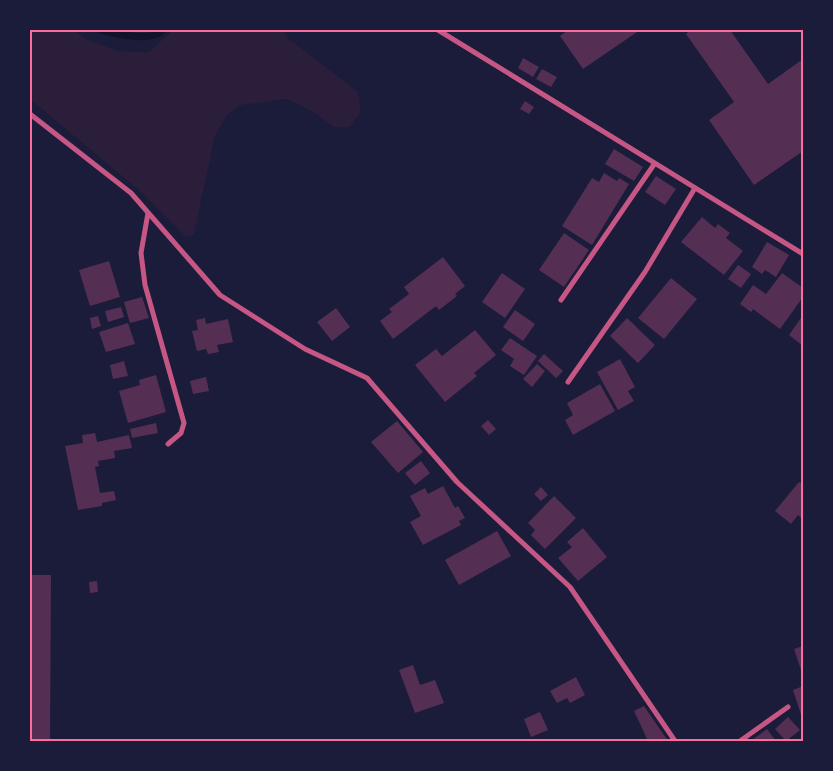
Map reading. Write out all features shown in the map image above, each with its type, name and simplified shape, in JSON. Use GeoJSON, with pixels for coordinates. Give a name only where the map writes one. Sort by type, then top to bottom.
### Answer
{"type":"FeatureCollection","features":[{"type":"Feature","properties":{"kind":"street"},"geometry":{"type":"LineString","coordinates":[[438,30],[803,254]]}},
{"type":"Feature","properties":{"kind":"street"},"geometry":{"type":"LineString","coordinates":[[30,114],[131,193],[220,295],[305,349],[367,378],[457,482],[570,587],[675,741]]}},
{"type":"Feature","properties":{"kind":"street"},"geometry":{"type":"LineString","coordinates":[[561,300],[655,163]]}},
{"type":"Feature","properties":{"kind":"street"},"geometry":{"type":"LineString","coordinates":[[568,382],[645,272],[695,188]]}},
{"type":"Feature","properties":{"kind":"street"},"geometry":{"type":"LineString","coordinates":[[148,213],[141,253],[145,285],[184,423],[182,433],[168,444]]}},
{"type":"Feature","properties":{"kind":"street"},"geometry":{"type":"LineString","coordinates":[[740,741],[788,707]]}},
{"type":"Feature","properties":{"kind":"shaded area"},"geometry":{"type":"Polygon","coordinates":[[[30,30],[74,30],[87,40],[119,51],[149,52],[173,30],[283,30],[288,38],[358,92],[361,112],[349,127],[334,127],[312,111],[287,99],[241,105],[227,115],[215,136],[194,234],[186,237],[140,191],[30,99],[30,30]]]}},
{"type":"Feature","properties":{"kind":"building"},"geometry":{"type":"Polygon","coordinates":[[[568,30],[640,30],[583,69],[560,36],[568,30]]]}},
{"type":"Feature","properties":{"kind":"building"},"geometry":{"type":"Polygon","coordinates":[[[689,30],[730,30],[768,84],[803,59],[803,151],[754,185],[709,120],[734,102],[686,34],[689,30]]]}},
{"type":"Feature","properties":{"kind":"building"},"geometry":{"type":"Polygon","coordinates":[[[523,58],[539,67],[533,77],[518,68],[523,58]]]}},
{"type":"Feature","properties":{"kind":"building"},"geometry":{"type":"Polygon","coordinates":[[[542,69],[557,77],[551,87],[536,79],[542,69]]]}},
{"type":"Feature","properties":{"kind":"building"},"geometry":{"type":"Polygon","coordinates":[[[525,101],[534,107],[529,114],[520,109],[525,101]]]}},
{"type":"Feature","properties":{"kind":"building"},"geometry":{"type":"Polygon","coordinates":[[[614,149],[643,167],[634,181],[605,164],[614,149]]]}},
{"type":"Feature","properties":{"kind":"building"},"geometry":{"type":"Polygon","coordinates":[[[604,173],[617,181],[619,178],[629,184],[592,245],[562,226],[592,178],[599,182],[604,173]]]}},
{"type":"Feature","properties":{"kind":"building"},"geometry":{"type":"Polygon","coordinates":[[[656,176],[676,189],[665,205],[645,192],[656,176]]]}},
{"type":"Feature","properties":{"kind":"building"},"geometry":{"type":"Polygon","coordinates":[[[702,217],[715,228],[718,224],[730,233],[726,238],[743,251],[724,275],[681,242],[702,217]]]}},
{"type":"Feature","properties":{"kind":"building"},"geometry":{"type":"Polygon","coordinates":[[[564,233],[589,250],[564,287],[539,270],[564,233]]]}},
{"type":"Feature","properties":{"kind":"building"},"geometry":{"type":"Polygon","coordinates":[[[767,242],[789,255],[776,277],[765,270],[762,274],[752,267],[767,242]]]}},
{"type":"Feature","properties":{"kind":"building"},"geometry":{"type":"Polygon","coordinates":[[[443,257],[465,286],[455,294],[457,296],[439,310],[436,306],[393,339],[380,321],[392,312],[389,309],[409,294],[404,287],[443,257]]]}},
{"type":"Feature","properties":{"kind":"building"},"geometry":{"type":"Polygon","coordinates":[[[109,261],[120,297],[90,306],[79,270],[109,261]]]}},
{"type":"Feature","properties":{"kind":"building"},"geometry":{"type":"Polygon","coordinates":[[[738,265],[751,274],[741,288],[728,279],[738,265]]]}},
{"type":"Feature","properties":{"kind":"building"},"geometry":{"type":"Polygon","coordinates":[[[502,273],[525,289],[505,318],[482,302],[502,273]]]}},
{"type":"Feature","properties":{"kind":"building"},"geometry":{"type":"Polygon","coordinates":[[[782,273],[803,288],[803,297],[780,329],[753,309],[751,312],[740,304],[753,285],[766,294],[782,273]]]}},
{"type":"Feature","properties":{"kind":"building"},"geometry":{"type":"Polygon","coordinates":[[[671,278],[697,299],[664,339],[638,318],[671,278]]]}},
{"type":"Feature","properties":{"kind":"building"},"geometry":{"type":"Polygon","coordinates":[[[142,297],[149,318],[130,323],[124,302],[142,297]]]}},
{"type":"Feature","properties":{"kind":"building"},"geometry":{"type":"Polygon","coordinates":[[[121,307],[124,317],[108,322],[105,311],[121,307]]]}},
{"type":"Feature","properties":{"kind":"building"},"geometry":{"type":"Polygon","coordinates":[[[336,308],[350,327],[332,341],[317,322],[336,308]]]}},
{"type":"Feature","properties":{"kind":"building"},"geometry":{"type":"Polygon","coordinates":[[[515,310],[535,324],[523,341],[503,327],[515,310]]]}},
{"type":"Feature","properties":{"kind":"building"},"geometry":{"type":"Polygon","coordinates":[[[803,315],[803,346],[789,335],[803,315]]]}},
{"type":"Feature","properties":{"kind":"building"},"geometry":{"type":"Polygon","coordinates":[[[98,316],[101,326],[92,329],[90,318],[98,316]]]}},
{"type":"Feature","properties":{"kind":"building"},"geometry":{"type":"Polygon","coordinates":[[[205,318],[206,324],[228,319],[233,342],[217,345],[219,352],[208,354],[206,349],[197,351],[192,331],[198,330],[196,320],[205,318]]]}},
{"type":"Feature","properties":{"kind":"building"},"geometry":{"type":"Polygon","coordinates":[[[627,318],[655,345],[638,363],[610,336],[627,318]]]}},
{"type":"Feature","properties":{"kind":"building"},"geometry":{"type":"Polygon","coordinates":[[[128,323],[135,344],[106,352],[99,332],[128,323]]]}},
{"type":"Feature","properties":{"kind":"building"},"geometry":{"type":"Polygon","coordinates":[[[475,330],[496,355],[474,373],[477,376],[445,402],[415,365],[436,349],[442,356],[475,330]]]}},
{"type":"Feature","properties":{"kind":"building"},"geometry":{"type":"Polygon","coordinates":[[[510,338],[537,356],[524,375],[510,366],[514,359],[501,350],[510,338]]]}},
{"type":"Feature","properties":{"kind":"building"},"geometry":{"type":"Polygon","coordinates":[[[544,354],[563,371],[556,378],[538,361],[544,354]]]}},
{"type":"Feature","properties":{"kind":"building"},"geometry":{"type":"Polygon","coordinates":[[[620,359],[635,387],[628,391],[634,401],[618,410],[597,372],[620,359]]]}},
{"type":"Feature","properties":{"kind":"building"},"geometry":{"type":"Polygon","coordinates":[[[124,361],[128,376],[113,379],[110,365],[124,361]]]}},
{"type":"Feature","properties":{"kind":"building"},"geometry":{"type":"Polygon","coordinates":[[[537,364],[545,371],[532,387],[523,379],[537,364]]]}},
{"type":"Feature","properties":{"kind":"building"},"geometry":{"type":"Polygon","coordinates":[[[156,375],[166,412],[128,423],[119,391],[140,385],[139,380],[156,375]]]}},
{"type":"Feature","properties":{"kind":"building"},"geometry":{"type":"Polygon","coordinates":[[[206,377],[209,391],[193,394],[190,381],[206,377]]]}},
{"type":"Feature","properties":{"kind":"building"},"geometry":{"type":"Polygon","coordinates":[[[600,384],[615,411],[573,435],[565,420],[573,415],[567,403],[600,384]]]}},
{"type":"Feature","properties":{"kind":"building"},"geometry":{"type":"Polygon","coordinates":[[[488,420],[496,429],[489,435],[481,426],[488,420]]]}},
{"type":"Feature","properties":{"kind":"building"},"geometry":{"type":"Polygon","coordinates":[[[397,421],[423,452],[398,473],[371,442],[397,421]]]}},
{"type":"Feature","properties":{"kind":"building"},"geometry":{"type":"Polygon","coordinates":[[[156,423],[158,433],[132,438],[130,429],[156,423]]]}},
{"type":"Feature","properties":{"kind":"building"},"geometry":{"type":"Polygon","coordinates":[[[95,433],[97,442],[129,435],[132,448],[114,451],[115,458],[98,461],[99,466],[95,467],[100,493],[114,491],[116,500],[102,503],[102,506],[78,510],[65,446],[83,443],[82,435],[95,433]]]}},
{"type":"Feature","properties":{"kind":"building"},"geometry":{"type":"Polygon","coordinates":[[[421,461],[430,473],[415,485],[405,473],[421,461]]]}},
{"type":"Feature","properties":{"kind":"building"},"geometry":{"type":"Polygon","coordinates":[[[799,482],[803,485],[803,519],[798,515],[791,524],[775,511],[799,482]]]}},
{"type":"Feature","properties":{"kind":"building"},"geometry":{"type":"Polygon","coordinates":[[[443,486],[455,508],[458,506],[465,518],[459,521],[461,525],[423,545],[410,522],[421,516],[410,496],[425,488],[428,494],[443,486]]]}},
{"type":"Feature","properties":{"kind":"building"},"geometry":{"type":"Polygon","coordinates":[[[541,487],[548,495],[541,501],[534,494],[541,487]]]}},
{"type":"Feature","properties":{"kind":"building"},"geometry":{"type":"Polygon","coordinates":[[[554,496],[576,518],[545,549],[531,535],[535,530],[528,523],[554,496]]]}},
{"type":"Feature","properties":{"kind":"building"},"geometry":{"type":"Polygon","coordinates":[[[583,528],[607,557],[578,581],[558,558],[572,547],[567,542],[583,528]]]}},
{"type":"Feature","properties":{"kind":"building"},"geometry":{"type":"Polygon","coordinates":[[[497,531],[511,556],[459,585],[445,560],[497,531]]]}},
{"type":"Feature","properties":{"kind":"building"},"geometry":{"type":"Polygon","coordinates":[[[30,575],[51,575],[50,741],[30,741],[30,575]]]}},
{"type":"Feature","properties":{"kind":"building"},"geometry":{"type":"Polygon","coordinates":[[[97,581],[98,592],[90,593],[89,582],[97,581]]]}},
{"type":"Feature","properties":{"kind":"building"},"geometry":{"type":"Polygon","coordinates":[[[803,646],[803,676],[794,649],[803,646]]]}},
{"type":"Feature","properties":{"kind":"building"},"geometry":{"type":"Polygon","coordinates":[[[413,665],[420,685],[435,680],[444,703],[415,713],[399,670],[413,665]]]}},
{"type":"Feature","properties":{"kind":"building"},"geometry":{"type":"Polygon","coordinates":[[[576,677],[585,695],[570,703],[567,698],[557,703],[550,691],[576,677]]]}},
{"type":"Feature","properties":{"kind":"building"},"geometry":{"type":"Polygon","coordinates":[[[803,686],[803,721],[793,690],[803,686]]]}},
{"type":"Feature","properties":{"kind":"building"},"geometry":{"type":"Polygon","coordinates":[[[644,706],[668,741],[648,741],[634,711],[644,706]]]}},
{"type":"Feature","properties":{"kind":"building"},"geometry":{"type":"Polygon","coordinates":[[[540,712],[548,730],[531,737],[524,719],[540,712]]]}},
{"type":"Feature","properties":{"kind":"building"},"geometry":{"type":"Polygon","coordinates":[[[788,717],[800,730],[786,741],[775,729],[788,717]]]}},
{"type":"Feature","properties":{"kind":"building"},"geometry":{"type":"Polygon","coordinates":[[[767,729],[776,741],[751,741],[767,729]]]}},
{"type":"Feature","properties":{"kind":"waterway"},"geometry":{"type":"LineString","coordinates":[[101,30],[143,37],[158,34],[163,30]]}}]}
